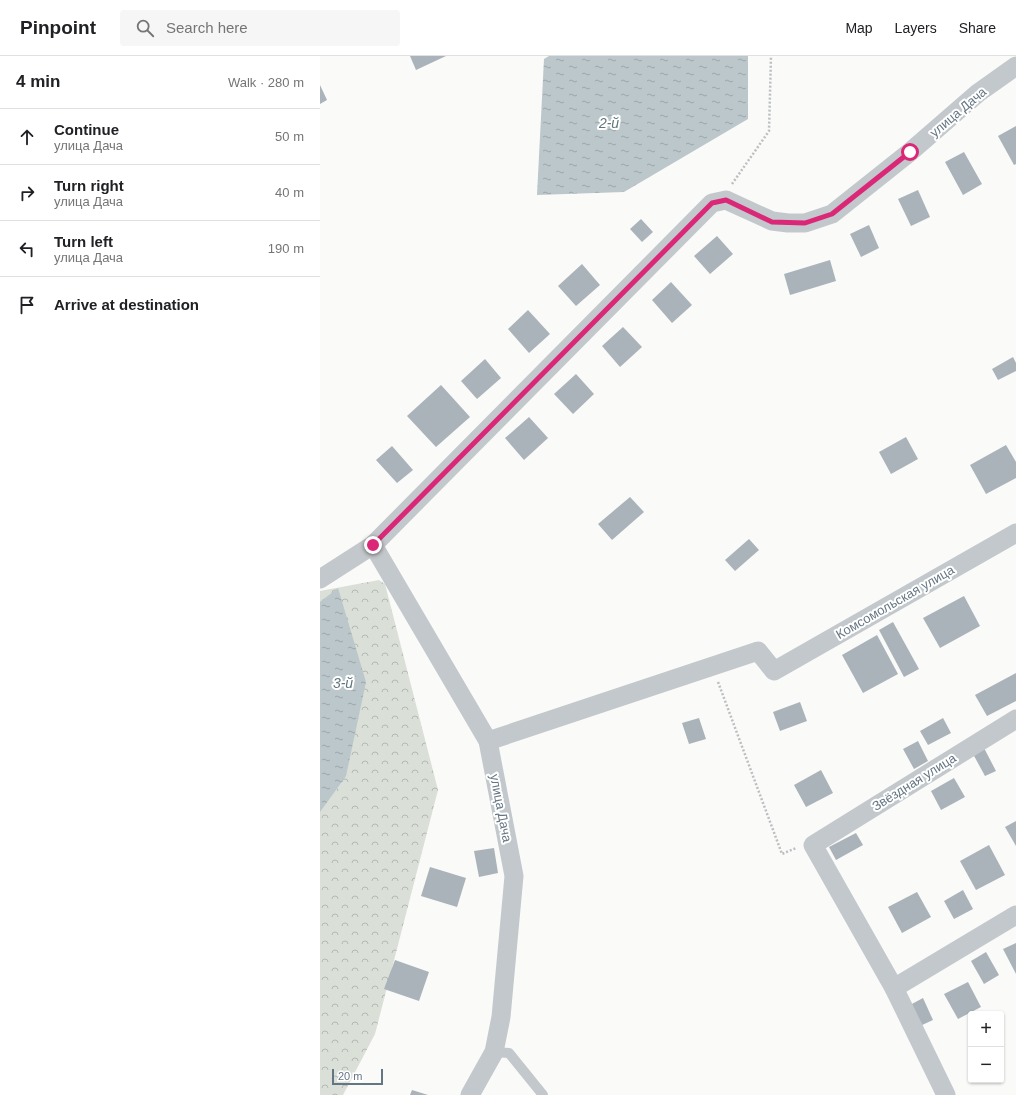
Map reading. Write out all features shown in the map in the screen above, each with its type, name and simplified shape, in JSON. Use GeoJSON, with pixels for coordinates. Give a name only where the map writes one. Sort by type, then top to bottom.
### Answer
{"type":"FeatureCollection","features":[{"type":"Feature","properties":{"kind":"street","name":"улица Дача"},"geometry":{"type":"LineString","coordinates":[[721,200],[726,200],[772,222],[805,223],[832,214],[910,152],[978,93],[1016,66]]}},
{"type":"Feature","properties":{"kind":"street"},"geometry":{"type":"LineString","coordinates":[[320,579],[373,545],[712,203],[721,200]]}},
{"type":"Feature","properties":{"kind":"street","name":"Комсомольская улица"},"geometry":{"type":"LineString","coordinates":[[712,667],[758,651],[774,671],[1016,533]]}},
{"type":"Feature","properties":{"kind":"street","name":"улица Дача"},"geometry":{"type":"LineString","coordinates":[[373,545],[488,740],[514,876],[501,1017],[494,1052],[470,1095]]}},
{"type":"Feature","properties":{"kind":"street"},"geometry":{"type":"LineString","coordinates":[[488,740],[712,667]]}},
{"type":"Feature","properties":{"kind":"street","name":"Звёздная улица"},"geometry":{"type":"LineString","coordinates":[[813,845],[1016,719]]}},
{"type":"Feature","properties":{"kind":"street"},"geometry":{"type":"LineString","coordinates":[[813,845],[894,988],[946,1095]]}},
{"type":"Feature","properties":{"kind":"street"},"geometry":{"type":"LineString","coordinates":[[894,988],[1016,916]]}},
{"type":"Feature","properties":{"kind":"lane"},"geometry":{"type":"LineString","coordinates":[[494,1052],[509,1054],[543,1095]]}},
{"type":"Feature","properties":{"kind":"path"},"geometry":{"type":"LineString","coordinates":[[721,200],[769,131],[771,56]]}},
{"type":"Feature","properties":{"kind":"path"},"geometry":{"type":"LineString","coordinates":[[712,667],[782,854],[797,848],[813,845]]}},
{"type":"Feature","properties":{"kind":"green space"},"geometry":{"type":"Polygon","coordinates":[[[379,580],[385,584],[438,790],[375,1034],[343,1095],[320,1095],[320,591],[379,580]]]}},
{"type":"Feature","properties":{"kind":"water","name":"2-й"},"geometry":{"type":"Polygon","coordinates":[[[549,56],[748,56],[748,119],[624,192],[537,195],[544,59],[549,56]]]}},
{"type":"Feature","properties":{"kind":"water","name":"3-й"},"geometry":{"type":"Polygon","coordinates":[[[338,588],[366,682],[346,776],[320,812],[320,602],[338,588]]]}},
{"type":"Feature","properties":{"kind":"building"},"geometry":{"type":"Polygon","coordinates":[[[410,56],[446,56],[416,70],[410,56]]]}},
{"type":"Feature","properties":{"kind":"building"},"geometry":{"type":"Polygon","coordinates":[[[320,85],[327,100],[320,104],[320,85]]]}},
{"type":"Feature","properties":{"kind":"building"},"geometry":{"type":"Polygon","coordinates":[[[1016,126],[1016,164],[1014,165],[998,136],[1016,126]]]}},
{"type":"Feature","properties":{"kind":"building"},"geometry":{"type":"Polygon","coordinates":[[[964,152],[982,184],[963,195],[945,162],[964,152]]]}},
{"type":"Feature","properties":{"kind":"building"},"geometry":{"type":"Polygon","coordinates":[[[918,190],[930,217],[911,226],[898,199],[918,190]]]}},
{"type":"Feature","properties":{"kind":"building"},"geometry":{"type":"Polygon","coordinates":[[[641,219],[653,232],[642,242],[630,229],[641,219]]]}},
{"type":"Feature","properties":{"kind":"building"},"geometry":{"type":"Polygon","coordinates":[[[869,225],[879,248],[861,257],[850,234],[869,225]]]}},
{"type":"Feature","properties":{"kind":"building"},"geometry":{"type":"Polygon","coordinates":[[[717,236],[733,254],[710,274],[694,256],[717,236]]]}},
{"type":"Feature","properties":{"kind":"building"},"geometry":{"type":"Polygon","coordinates":[[[830,260],[836,281],[790,295],[784,274],[830,260]]]}},
{"type":"Feature","properties":{"kind":"building"},"geometry":{"type":"Polygon","coordinates":[[[582,264],[600,285],[576,306],[558,286],[582,264]]]}},
{"type":"Feature","properties":{"kind":"building"},"geometry":{"type":"Polygon","coordinates":[[[671,282],[692,305],[672,323],[652,300],[671,282]]]}},
{"type":"Feature","properties":{"kind":"building"},"geometry":{"type":"Polygon","coordinates":[[[528,310],[550,334],[529,353],[508,329],[528,310]]]}},
{"type":"Feature","properties":{"kind":"building"},"geometry":{"type":"Polygon","coordinates":[[[623,327],[642,347],[620,367],[602,346],[623,327]]]}},
{"type":"Feature","properties":{"kind":"building"},"geometry":{"type":"Polygon","coordinates":[[[1013,357],[1016,363],[1016,371],[998,380],[992,369],[1013,357]]]}},
{"type":"Feature","properties":{"kind":"building"},"geometry":{"type":"Polygon","coordinates":[[[485,359],[501,378],[477,399],[461,381],[485,359]]]}},
{"type":"Feature","properties":{"kind":"building"},"geometry":{"type":"Polygon","coordinates":[[[576,374],[594,394],[573,414],[554,394],[576,374]]]}},
{"type":"Feature","properties":{"kind":"building"},"geometry":{"type":"Polygon","coordinates":[[[441,385],[470,417],[436,447],[407,416],[441,385]]]}},
{"type":"Feature","properties":{"kind":"building"},"geometry":{"type":"Polygon","coordinates":[[[529,417],[548,438],[524,460],[505,438],[529,417]]]}},
{"type":"Feature","properties":{"kind":"building"},"geometry":{"type":"Polygon","coordinates":[[[906,437],[918,459],[891,474],[879,452],[906,437]]]}},
{"type":"Feature","properties":{"kind":"building"},"geometry":{"type":"Polygon","coordinates":[[[1006,445],[1016,462],[1016,478],[986,494],[970,465],[1006,445]]]}},
{"type":"Feature","properties":{"kind":"building"},"geometry":{"type":"Polygon","coordinates":[[[392,446],[413,470],[397,483],[376,460],[392,446]]]}},
{"type":"Feature","properties":{"kind":"building"},"geometry":{"type":"Polygon","coordinates":[[[630,497],[644,512],[612,540],[598,524],[630,497]]]}},
{"type":"Feature","properties":{"kind":"building"},"geometry":{"type":"Polygon","coordinates":[[[749,539],[759,550],[735,571],[725,560],[749,539]]]}},
{"type":"Feature","properties":{"kind":"building"},"geometry":{"type":"Polygon","coordinates":[[[964,596],[980,626],[940,648],[923,618],[964,596]]]}},
{"type":"Feature","properties":{"kind":"building"},"geometry":{"type":"Polygon","coordinates":[[[893,622],[919,669],[904,677],[879,630],[893,622]]]}},
{"type":"Feature","properties":{"kind":"building"},"geometry":{"type":"Polygon","coordinates":[[[877,635],[898,674],[863,693],[842,655],[877,635]]]}},
{"type":"Feature","properties":{"kind":"building"},"geometry":{"type":"Polygon","coordinates":[[[1016,673],[1016,701],[987,716],[975,695],[1016,673]]]}},
{"type":"Feature","properties":{"kind":"building"},"geometry":{"type":"Polygon","coordinates":[[[800,702],[807,721],[780,731],[773,712],[800,702]]]}},
{"type":"Feature","properties":{"kind":"building"},"geometry":{"type":"Polygon","coordinates":[[[699,718],[706,739],[689,744],[682,723],[699,718]]]}},
{"type":"Feature","properties":{"kind":"building"},"geometry":{"type":"Polygon","coordinates":[[[943,718],[951,733],[928,745],[920,731],[943,718]]]}},
{"type":"Feature","properties":{"kind":"building"},"geometry":{"type":"Polygon","coordinates":[[[918,741],[928,761],[914,769],[903,749],[918,741]]]}},
{"type":"Feature","properties":{"kind":"building"},"geometry":{"type":"Polygon","coordinates":[[[984,748],[996,771],[985,776],[973,754],[984,748]]]}},
{"type":"Feature","properties":{"kind":"building"},"geometry":{"type":"Polygon","coordinates":[[[821,770],[833,793],[806,807],[794,785],[821,770]]]}},
{"type":"Feature","properties":{"kind":"building"},"geometry":{"type":"Polygon","coordinates":[[[954,778],[965,797],[941,810],[931,791],[954,778]]]}},
{"type":"Feature","properties":{"kind":"building"},"geometry":{"type":"Polygon","coordinates":[[[1016,821],[1016,846],[1005,827],[1016,821]]]}},
{"type":"Feature","properties":{"kind":"building"},"geometry":{"type":"Polygon","coordinates":[[[856,833],[863,845],[836,860],[829,847],[856,833]]]}},
{"type":"Feature","properties":{"kind":"building"},"geometry":{"type":"Polygon","coordinates":[[[989,845],[1005,875],[976,890],[960,861],[989,845]]]}},
{"type":"Feature","properties":{"kind":"building"},"geometry":{"type":"Polygon","coordinates":[[[494,848],[498,873],[479,877],[474,851],[494,848]]]}},
{"type":"Feature","properties":{"kind":"building"},"geometry":{"type":"Polygon","coordinates":[[[430,867],[466,878],[457,907],[421,896],[430,867]]]}},
{"type":"Feature","properties":{"kind":"building"},"geometry":{"type":"Polygon","coordinates":[[[963,890],[973,909],[954,919],[944,901],[963,890]]]}},
{"type":"Feature","properties":{"kind":"building"},"geometry":{"type":"Polygon","coordinates":[[[917,892],[931,917],[902,933],[888,907],[917,892]]]}},
{"type":"Feature","properties":{"kind":"building"},"geometry":{"type":"Polygon","coordinates":[[[1016,943],[1016,974],[1003,949],[1016,943]]]}},
{"type":"Feature","properties":{"kind":"building"},"geometry":{"type":"Polygon","coordinates":[[[986,952],[999,975],[984,984],[971,961],[986,952]]]}},
{"type":"Feature","properties":{"kind":"building"},"geometry":{"type":"Polygon","coordinates":[[[395,960],[429,972],[419,1001],[384,989],[395,960]]]}},
{"type":"Feature","properties":{"kind":"building"},"geometry":{"type":"Polygon","coordinates":[[[968,982],[981,1007],[973,1011],[968,1011],[968,1014],[958,1019],[944,994],[968,982]]]}},
{"type":"Feature","properties":{"kind":"building"},"geometry":{"type":"Polygon","coordinates":[[[923,998],[933,1020],[920,1026],[910,1005],[923,998]]]}},
{"type":"Feature","properties":{"kind":"building"},"geometry":{"type":"Polygon","coordinates":[[[412,1090],[428,1095],[410,1095],[412,1090]]]}},
{"type":"Feature","properties":{"kind":"route"},"geometry":{"type":"LineString","coordinates":[[373,545],[712,203],[726,200],[772,222],[805,223],[832,214],[910,152]]}}]}
